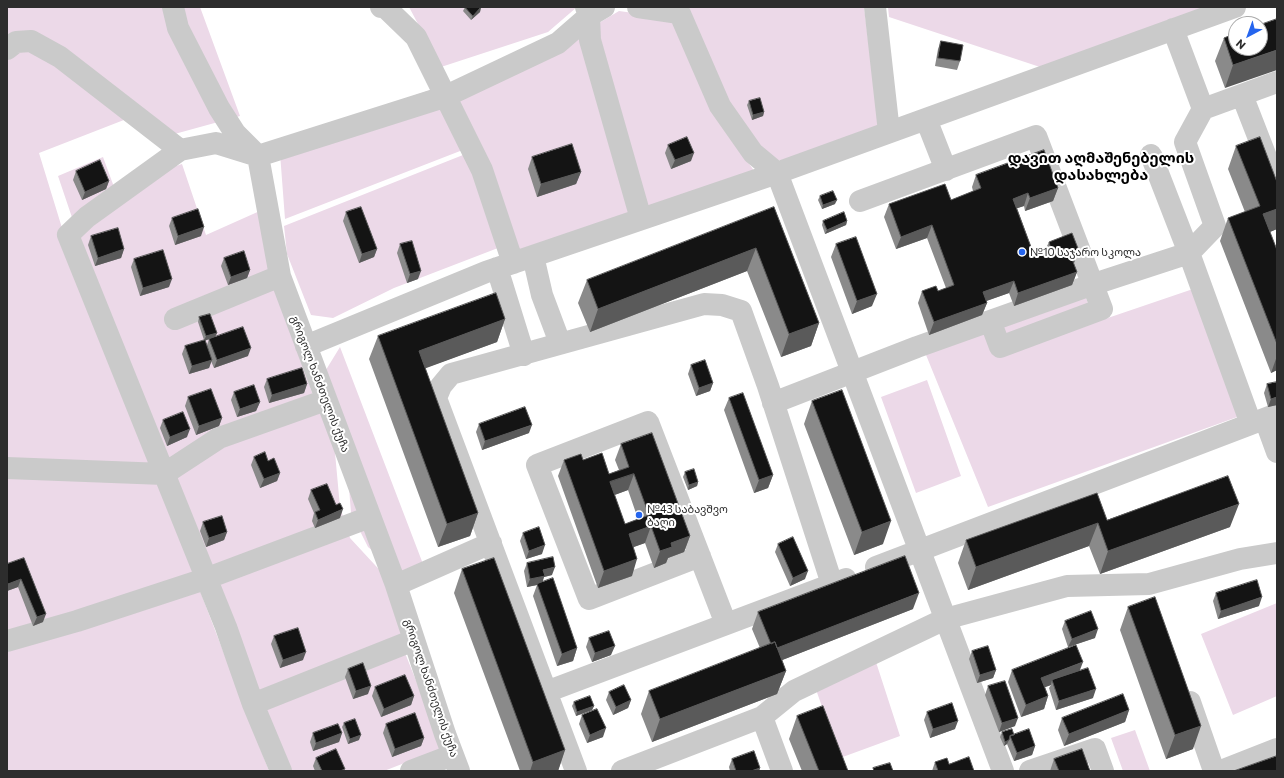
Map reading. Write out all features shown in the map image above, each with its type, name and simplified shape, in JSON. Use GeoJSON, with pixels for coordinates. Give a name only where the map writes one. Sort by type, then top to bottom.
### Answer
{"type":"FeatureCollection","features":[{"type":"Feature","properties":{"kind":"street"},"geometry":{"type":"LineString","coordinates":[[173,7],[178,28],[218,108],[235,133],[258,156]]}},
{"type":"Feature","properties":{"kind":"street"},"geometry":{"type":"LineString","coordinates":[[381,7],[385,7],[416,37],[482,170],[514,262],[524,355]]}},
{"type":"Feature","properties":{"kind":"street"},"geometry":{"type":"LineString","coordinates":[[638,7],[678,10],[720,106],[753,153],[777,173],[1002,771]]}},
{"type":"Feature","properties":{"kind":"street"},"geometry":{"type":"LineString","coordinates":[[875,7],[889,132]]}},
{"type":"Feature","properties":{"kind":"street"},"geometry":{"type":"LineString","coordinates":[[306,346],[514,262],[777,173],[1234,7]]}},
{"type":"Feature","properties":{"kind":"street"},"geometry":{"type":"LineString","coordinates":[[281,771],[254,704],[226,627],[205,579],[68,235],[88,216],[180,150],[216,143],[258,156],[444,96],[558,43],[593,10]]}},
{"type":"Feature","properties":{"kind":"street"},"geometry":{"type":"LineString","coordinates":[[593,10],[590,40],[641,220]]}},
{"type":"Feature","properties":{"kind":"street"},"geometry":{"type":"LineString","coordinates":[[1173,29],[1202,109]]}},
{"type":"Feature","properties":{"kind":"street"},"geometry":{"type":"LineString","coordinates":[[7,49],[16,42],[31,41],[60,57],[180,150]]}},
{"type":"Feature","properties":{"kind":"street"},"geometry":{"type":"LineString","coordinates":[[1091,285],[1189,253],[1215,226],[1185,142],[1202,109],[1277,82]]}},
{"type":"Feature","properties":{"kind":"street"},"geometry":{"type":"LineString","coordinates":[[1242,95],[1277,185]]}},
{"type":"Feature","properties":{"kind":"street"},"geometry":{"type":"LineString","coordinates":[[926,119],[946,170]]}},
{"type":"Feature","properties":{"kind":"street"},"geometry":{"type":"LineString","coordinates":[[773,403],[917,347],[990,322],[1000,347],[1102,309],[1091,285],[1036,136],[860,202]]}},
{"type":"Feature","properties":{"kind":"street"},"geometry":{"type":"LineString","coordinates":[[1151,155],[1189,253],[1264,419],[1277,452]]}},
{"type":"Feature","properties":{"kind":"street","name":"გრიგოლ ხანძთელის ქუჩა"},"geometry":{"type":"LineString","coordinates":[[258,156],[280,276],[396,585],[456,763]]}},
{"type":"Feature","properties":{"kind":"street"},"geometry":{"type":"LineString","coordinates":[[514,262],[542,295],[560,343]]}},
{"type":"Feature","properties":{"kind":"street"},"geometry":{"type":"LineString","coordinates":[[175,319],[280,276]]}},
{"type":"Feature","properties":{"kind":"street"},"geometry":{"type":"LineString","coordinates":[[576,771],[436,398],[441,386],[451,374],[704,304],[722,305],[741,311],[773,403],[832,584]]}},
{"type":"Feature","properties":{"kind":"street"},"geometry":{"type":"LineString","coordinates":[[9,467],[164,474],[219,438],[326,400]]}},
{"type":"Feature","properties":{"kind":"street"},"geometry":{"type":"LineString","coordinates":[[546,692],[1264,419]]}},
{"type":"Feature","properties":{"kind":"street"},"geometry":{"type":"LineString","coordinates":[[700,556],[589,599],[537,465],[648,422],[700,556],[726,624]]}},
{"type":"Feature","properties":{"kind":"street"},"geometry":{"type":"LineString","coordinates":[[7,641],[77,621],[205,579],[370,517]]}},
{"type":"Feature","properties":{"kind":"street"},"geometry":{"type":"LineString","coordinates":[[396,585],[491,543]]}},
{"type":"Feature","properties":{"kind":"street"},"geometry":{"type":"LineString","coordinates":[[622,771],[762,717],[794,691],[945,619],[1067,586],[1149,584],[1240,559],[1276,557]]}},
{"type":"Feature","properties":{"kind":"street"},"geometry":{"type":"LineString","coordinates":[[1149,584],[1157,606]]}},
{"type":"Feature","properties":{"kind":"street"},"geometry":{"type":"LineString","coordinates":[[254,704],[414,640]]}},
{"type":"Feature","properties":{"kind":"street"},"geometry":{"type":"LineString","coordinates":[[1183,681],[1214,771]]}},
{"type":"Feature","properties":{"kind":"street"},"geometry":{"type":"LineString","coordinates":[[762,717],[782,771]]}},
{"type":"Feature","properties":{"kind":"street"},"geometry":{"type":"LineString","coordinates":[[1030,771],[1095,749],[1103,771]]}},
{"type":"Feature","properties":{"kind":"street"},"geometry":{"type":"LineString","coordinates":[[1221,771],[1277,749]]}},
{"type":"Feature","properties":{"kind":"street"},"geometry":{"type":"LineString","coordinates":[[411,771],[456,763]]}},
{"type":"Feature","properties":{"kind":"shaded area"},"geometry":{"type":"Polygon","coordinates":[[[7,7],[200,7],[240,116],[171,135],[129,118],[39,153],[66,241],[269,771],[7,771],[7,7]]]}},
{"type":"Feature","properties":{"kind":"shaded area"},"geometry":{"type":"Polygon","coordinates":[[[409,7],[577,7],[548,32],[441,67],[409,7]]]}},
{"type":"Feature","properties":{"kind":"shaded area"},"geometry":{"type":"Polygon","coordinates":[[[686,7],[864,7],[879,127],[785,161],[766,159],[729,104],[686,7]]]}},
{"type":"Feature","properties":{"kind":"shaded area"},"geometry":{"type":"Polygon","coordinates":[[[888,7],[1207,7],[1040,67],[889,17],[888,7]]]}},
{"type":"Feature","properties":{"kind":"shaded area"},"geometry":{"type":"Polygon","coordinates":[[[619,11],[670,18],[729,136],[755,172],[648,210],[594,26],[619,11]]]}},
{"type":"Feature","properties":{"kind":"shaded area"},"geometry":{"type":"Polygon","coordinates":[[[584,24],[631,216],[514,254],[473,146],[285,219],[279,140],[555,49],[584,24]]]}},
{"type":"Feature","properties":{"kind":"shaded area"},"geometry":{"type":"Polygon","coordinates":[[[463,155],[474,176],[498,248],[394,288],[333,318],[311,315],[287,254],[284,226],[463,155]]]}},
{"type":"Feature","properties":{"kind":"shaded area"},"geometry":{"type":"Polygon","coordinates":[[[103,157],[114,187],[182,164],[206,235],[262,210],[268,264],[316,404],[333,431],[340,507],[350,538],[387,578],[404,633],[261,706],[84,253],[58,176],[103,157]]]}},
{"type":"Feature","properties":{"kind":"shaded area"},"geometry":{"type":"Polygon","coordinates":[[[1193,289],[1240,416],[988,507],[924,350],[989,330],[999,355],[1193,289]]]}},
{"type":"Feature","properties":{"kind":"shaded area"},"geometry":{"type":"Polygon","coordinates":[[[1083,290],[1091,311],[1004,344],[996,323],[1083,290]]]}},
{"type":"Feature","properties":{"kind":"shaded area"},"geometry":{"type":"Polygon","coordinates":[[[340,347],[423,564],[401,574],[368,547],[351,513],[345,436],[321,378],[340,347]]]}},
{"type":"Feature","properties":{"kind":"shaded area"},"geometry":{"type":"Polygon","coordinates":[[[927,380],[961,476],[916,493],[881,397],[927,380]]]}},
{"type":"Feature","properties":{"kind":"shaded area"},"geometry":{"type":"Polygon","coordinates":[[[1277,603],[1277,696],[1233,715],[1201,634],[1277,603]]]}},
{"type":"Feature","properties":{"kind":"shaded area"},"geometry":{"type":"Polygon","coordinates":[[[403,648],[443,748],[384,771],[289,771],[260,709],[403,648]]]}},
{"type":"Feature","properties":{"kind":"shaded area"},"geometry":{"type":"Polygon","coordinates":[[[875,659],[900,736],[840,758],[813,681],[875,659]]]}},
{"type":"Feature","properties":{"kind":"shaded area"},"geometry":{"type":"Polygon","coordinates":[[[1135,730],[1150,771],[1123,771],[1111,738],[1135,730]]]}},
{"type":"Feature","properties":{"kind":"building"},"geometry":{"type":"Polygon","coordinates":[[[465,7],[481,7],[473,16],[465,7]]]}},
{"type":"Feature","properties":{"kind":"building"},"geometry":{"type":"Polygon","coordinates":[[[1277,19],[1277,50],[1268,53],[1268,22],[1277,19]]]}},
{"type":"Feature","properties":{"kind":"building"},"geometry":{"type":"Polygon","coordinates":[[[1228,36],[1228,50],[1224,38],[1228,36]]]}},
{"type":"Feature","properties":{"kind":"building"},"geometry":{"type":"Polygon","coordinates":[[[941,41],[963,45],[960,61],[938,58],[941,41]]]}},
{"type":"Feature","properties":{"kind":"building"},"geometry":{"type":"Polygon","coordinates":[[[1230,56],[1259,56],[1233,65],[1230,56]]]}},
{"type":"Feature","properties":{"kind":"building"},"geometry":{"type":"Polygon","coordinates":[[[760,98],[764,112],[753,115],[749,101],[760,98]]]}},
{"type":"Feature","properties":{"kind":"building"},"geometry":{"type":"Polygon","coordinates":[[[687,137],[694,153],[675,160],[668,145],[687,137]]]}},
{"type":"Feature","properties":{"kind":"building"},"geometry":{"type":"Polygon","coordinates":[[[1260,137],[1277,182],[1277,209],[1263,214],[1277,250],[1277,344],[1228,218],[1260,206],[1236,146],[1260,137]]]}},
{"type":"Feature","properties":{"kind":"building"},"geometry":{"type":"Polygon","coordinates":[[[572,144],[581,172],[541,184],[532,157],[572,144]]]}},
{"type":"Feature","properties":{"kind":"building"},"geometry":{"type":"Polygon","coordinates":[[[1044,150],[1058,188],[1030,198],[1028,193],[1013,199],[1034,255],[1051,249],[1049,242],[1072,233],[1079,251],[1070,254],[1077,272],[1018,293],[1014,281],[983,292],[987,303],[934,322],[922,291],[936,286],[938,291],[954,285],[932,225],[901,237],[889,204],[945,184],[951,200],[981,188],[976,175],[1044,150]]]}},
{"type":"Feature","properties":{"kind":"building"},"geometry":{"type":"Polygon","coordinates":[[[100,160],[109,181],[85,192],[76,171],[100,160]]]}},
{"type":"Feature","properties":{"kind":"building"},"geometry":{"type":"Polygon","coordinates":[[[833,191],[837,200],[823,205],[820,196],[833,191]]]}},
{"type":"Feature","properties":{"kind":"building"},"geometry":{"type":"Polygon","coordinates":[[[361,207],[377,249],[362,254],[346,212],[361,207]]]}},
{"type":"Feature","properties":{"kind":"building"},"geometry":{"type":"Polygon","coordinates":[[[774,207],[819,323],[789,334],[756,248],[598,309],[587,280],[774,207]]]}},
{"type":"Feature","properties":{"kind":"building"},"geometry":{"type":"Polygon","coordinates":[[[198,209],[204,227],[178,236],[172,218],[198,209]]]}},
{"type":"Feature","properties":{"kind":"building"},"geometry":{"type":"Polygon","coordinates":[[[844,212],[847,221],[827,230],[823,221],[844,212]]]}},
{"type":"Feature","properties":{"kind":"building"},"geometry":{"type":"Polygon","coordinates":[[[118,228],[124,249],[98,258],[91,236],[118,228]]]}},
{"type":"Feature","properties":{"kind":"building"},"geometry":{"type":"Polygon","coordinates":[[[856,237],[877,294],[857,301],[836,244],[856,237]]]}},
{"type":"Feature","properties":{"kind":"building"},"geometry":{"type":"Polygon","coordinates":[[[412,241],[421,271],[410,274],[400,244],[412,241]]]}},
{"type":"Feature","properties":{"kind":"building"},"geometry":{"type":"Polygon","coordinates":[[[163,250],[172,279],[143,288],[134,259],[163,250]]]}},
{"type":"Feature","properties":{"kind":"building"},"geometry":{"type":"Polygon","coordinates":[[[244,251],[250,270],[231,277],[224,258],[244,251]]]}},
{"type":"Feature","properties":{"kind":"building"},"geometry":{"type":"Polygon","coordinates":[[[496,293],[505,319],[419,351],[478,513],[447,524],[378,336],[496,293]]]}},
{"type":"Feature","properties":{"kind":"building"},"geometry":{"type":"Polygon","coordinates":[[[210,314],[217,333],[206,336],[199,317],[210,314]]]}},
{"type":"Feature","properties":{"kind":"building"},"geometry":{"type":"Polygon","coordinates":[[[243,327],[251,348],[217,360],[209,339],[243,327]]]}},
{"type":"Feature","properties":{"kind":"building"},"geometry":{"type":"Polygon","coordinates":[[[205,340],[212,360],[192,366],[185,346],[205,340]]]}},
{"type":"Feature","properties":{"kind":"building"},"geometry":{"type":"Polygon","coordinates":[[[705,360],[713,383],[699,388],[691,365],[705,360]]]}},
{"type":"Feature","properties":{"kind":"building"},"geometry":{"type":"Polygon","coordinates":[[[302,368],[307,384],[272,395],[267,379],[302,368]]]}},
{"type":"Feature","properties":{"kind":"building"},"geometry":{"type":"Polygon","coordinates":[[[1277,382],[1277,397],[1271,399],[1267,384],[1277,382]]]}},
{"type":"Feature","properties":{"kind":"building"},"geometry":{"type":"Polygon","coordinates":[[[254,385],[260,402],[240,409],[234,392],[254,385]]]}},
{"type":"Feature","properties":{"kind":"building"},"geometry":{"type":"Polygon","coordinates":[[[211,389],[222,418],[199,426],[188,397],[211,389]]]}},
{"type":"Feature","properties":{"kind":"building"},"geometry":{"type":"Polygon","coordinates":[[[842,390],[891,521],[862,532],[812,401],[842,390]]]}},
{"type":"Feature","properties":{"kind":"building"},"geometry":{"type":"Polygon","coordinates":[[[743,393],[773,475],[759,480],[729,398],[743,393]]]}},
{"type":"Feature","properties":{"kind":"building"},"geometry":{"type":"Polygon","coordinates":[[[525,407],[532,425],[485,441],[479,424],[525,407]]]}},
{"type":"Feature","properties":{"kind":"building"},"geometry":{"type":"Polygon","coordinates":[[[183,412],[190,429],[170,437],[163,420],[183,412]]]}},
{"type":"Feature","properties":{"kind":"building"},"geometry":{"type":"Polygon","coordinates":[[[652,433],[690,536],[671,543],[672,547],[660,551],[651,526],[629,534],[637,559],[604,571],[564,460],[581,454],[583,460],[602,453],[609,474],[629,467],[621,444],[652,433]],[[634,474],[610,482],[625,524],[649,515],[634,474]]]}},
{"type":"Feature","properties":{"kind":"building"},"geometry":{"type":"Polygon","coordinates":[[[265,452],[268,461],[274,458],[280,473],[264,479],[254,457],[265,452]]]}},
{"type":"Feature","properties":{"kind":"building"},"geometry":{"type":"Polygon","coordinates":[[[694,469],[698,482],[689,485],[685,472],[694,469]]]}},
{"type":"Feature","properties":{"kind":"building"},"geometry":{"type":"Polygon","coordinates":[[[1228,476],[1239,504],[1108,551],[1098,523],[976,567],[966,540],[1097,493],[1107,520],[1228,476]]]}},
{"type":"Feature","properties":{"kind":"building"},"geometry":{"type":"Polygon","coordinates":[[[327,484],[336,505],[340,503],[343,509],[318,520],[315,512],[320,510],[311,490],[327,484]]]}},
{"type":"Feature","properties":{"kind":"building"},"geometry":{"type":"Polygon","coordinates":[[[222,516],[227,532],[209,538],[203,522],[222,516]]]}},
{"type":"Feature","properties":{"kind":"building"},"geometry":{"type":"Polygon","coordinates":[[[539,527],[545,545],[529,551],[523,533],[539,527]]]}},
{"type":"Feature","properties":{"kind":"building"},"geometry":{"type":"Polygon","coordinates":[[[793,537],[808,571],[793,578],[778,544],[793,537]]]}},
{"type":"Feature","properties":{"kind":"building"},"geometry":{"type":"Polygon","coordinates":[[[905,556],[919,593],[777,648],[775,642],[771,644],[758,612],[905,556]]]}},
{"type":"Feature","properties":{"kind":"building"},"geometry":{"type":"Polygon","coordinates":[[[553,557],[555,567],[543,570],[545,576],[530,579],[527,563],[553,557]]]}},
{"type":"Feature","properties":{"kind":"building"},"geometry":{"type":"Polygon","coordinates":[[[24,558],[46,614],[37,617],[21,579],[8,584],[7,582],[7,564],[24,558]]]}},
{"type":"Feature","properties":{"kind":"building"},"geometry":{"type":"Polygon","coordinates":[[[494,558],[565,750],[533,762],[462,569],[494,558]]]}},
{"type":"Feature","properties":{"kind":"building"},"geometry":{"type":"Polygon","coordinates":[[[553,578],[577,648],[562,654],[537,584],[553,578]]]}},
{"type":"Feature","properties":{"kind":"building"},"geometry":{"type":"Polygon","coordinates":[[[1257,580],[1262,597],[1221,611],[1216,593],[1257,580]]]}},
{"type":"Feature","properties":{"kind":"building"},"geometry":{"type":"Polygon","coordinates":[[[1155,597],[1201,726],[1175,735],[1128,607],[1155,597]]]}},
{"type":"Feature","properties":{"kind":"building"},"geometry":{"type":"Polygon","coordinates":[[[1091,611],[1098,629],[1072,639],[1065,621],[1091,611]]]}},
{"type":"Feature","properties":{"kind":"building"},"geometry":{"type":"Polygon","coordinates":[[[298,628],[306,652],[283,660],[274,636],[298,628]]]}},
{"type":"Feature","properties":{"kind":"building"},"geometry":{"type":"Polygon","coordinates":[[[609,631],[615,646],[595,653],[589,638],[609,631]]]}},
{"type":"Feature","properties":{"kind":"building"},"geometry":{"type":"Polygon","coordinates":[[[775,642],[786,671],[660,719],[649,691],[775,642]]]}},
{"type":"Feature","properties":{"kind":"building"},"geometry":{"type":"Polygon","coordinates":[[[1076,645],[1083,662],[1041,678],[1048,696],[1026,705],[1012,670],[1076,645]]]}},
{"type":"Feature","properties":{"kind":"building"},"geometry":{"type":"Polygon","coordinates":[[[988,646],[996,670],[980,675],[972,651],[988,646]]]}},
{"type":"Feature","properties":{"kind":"building"},"geometry":{"type":"Polygon","coordinates":[[[363,663],[371,686],[356,691],[348,669],[363,663]]]}},
{"type":"Feature","properties":{"kind":"building"},"geometry":{"type":"Polygon","coordinates":[[[1088,668],[1096,689],[1059,701],[1052,680],[1088,668]]]}},
{"type":"Feature","properties":{"kind":"building"},"geometry":{"type":"Polygon","coordinates":[[[405,675],[414,696],[384,709],[375,687],[405,675]]]}},
{"type":"Feature","properties":{"kind":"building"},"geometry":{"type":"Polygon","coordinates":[[[1005,681],[1018,718],[1002,723],[988,686],[1005,681]]]}},
{"type":"Feature","properties":{"kind":"building"},"geometry":{"type":"Polygon","coordinates":[[[624,685],[631,700],[616,707],[609,692],[624,685]]]}},
{"type":"Feature","properties":{"kind":"building"},"geometry":{"type":"Polygon","coordinates":[[[1123,694],[1129,710],[1069,734],[1062,718],[1123,694]]]}},
{"type":"Feature","properties":{"kind":"building"},"geometry":{"type":"Polygon","coordinates":[[[590,696],[594,706],[577,712],[574,702],[590,696]]]}},
{"type":"Feature","properties":{"kind":"building"},"geometry":{"type":"Polygon","coordinates":[[[952,703],[958,721],[933,729],[927,712],[952,703]]]}},
{"type":"Feature","properties":{"kind":"building"},"geometry":{"type":"Polygon","coordinates":[[[823,706],[848,771],[819,771],[797,716],[823,706]]]}},
{"type":"Feature","properties":{"kind":"building"},"geometry":{"type":"Polygon","coordinates":[[[597,709],[606,728],[590,735],[582,715],[597,709]]]}},
{"type":"Feature","properties":{"kind":"building"},"geometry":{"type":"Polygon","coordinates":[[[415,713],[424,738],[395,749],[386,724],[415,713]]]}},
{"type":"Feature","properties":{"kind":"building"},"geometry":{"type":"Polygon","coordinates":[[[355,719],[361,735],[350,739],[344,723],[355,719]]]}},
{"type":"Feature","properties":{"kind":"building"},"geometry":{"type":"Polygon","coordinates":[[[338,724],[342,733],[316,743],[313,733],[338,724]]]}},
{"type":"Feature","properties":{"kind":"building"},"geometry":{"type":"Polygon","coordinates":[[[1012,729],[1014,735],[1010,736],[1009,740],[1005,742],[1002,732],[1012,729]]]}},
{"type":"Feature","properties":{"kind":"building"},"geometry":{"type":"Polygon","coordinates":[[[1029,729],[1035,746],[1017,753],[1010,736],[1029,729]]]}},
{"type":"Feature","properties":{"kind":"building"},"geometry":{"type":"Polygon","coordinates":[[[336,749],[345,769],[340,771],[322,771],[316,758],[336,749]]]}},
{"type":"Feature","properties":{"kind":"building"},"geometry":{"type":"Polygon","coordinates":[[[1082,749],[1090,771],[1059,771],[1054,759],[1082,749]]]}},
{"type":"Feature","properties":{"kind":"building"},"geometry":{"type":"Polygon","coordinates":[[[754,751],[760,768],[751,771],[736,771],[732,759],[754,751]]]}},
{"type":"Feature","properties":{"kind":"building"},"geometry":{"type":"Polygon","coordinates":[[[1277,756],[1277,771],[1234,771],[1277,756]]]}},
{"type":"Feature","properties":{"kind":"building"},"geometry":{"type":"Polygon","coordinates":[[[969,757],[974,771],[938,771],[935,762],[947,758],[949,764],[969,757]]]}},
{"type":"Feature","properties":{"kind":"building"},"geometry":{"type":"Polygon","coordinates":[[[890,763],[893,771],[874,771],[873,768],[890,763]]]}},
{"type":"Feature","properties":{"kind":"place","name":"№10 საჯარო სკოლა"},"geometry":{"type":"Point","coordinates":[1022,252]}},
{"type":"Feature","properties":{"kind":"place","name":"№43 საბავშვო ბაღი"},"geometry":{"type":"Point","coordinates":[639,515]}},
{"type":"Feature","properties":{"kind":"district","name":"დავით აღმაშენებელის დასახლება"},"geometry":{"type":"Point","coordinates":[1101,166]}}]}
